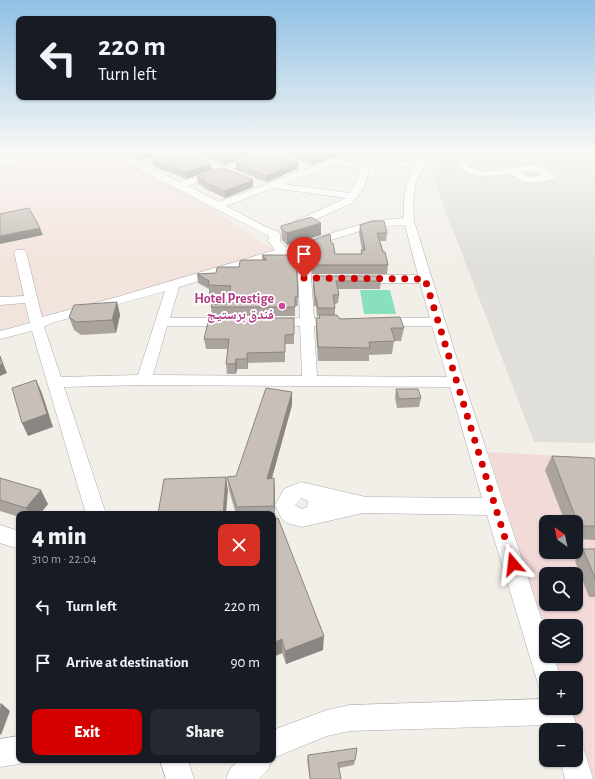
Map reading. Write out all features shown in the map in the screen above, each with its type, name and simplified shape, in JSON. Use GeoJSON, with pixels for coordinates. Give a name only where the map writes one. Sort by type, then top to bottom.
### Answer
{"type":"FeatureCollection","features":[{"type":"Feature","properties":{"kind":"street"},"geometry":{"type":"LineString","coordinates":[[186,189],[219,205],[260,228],[275,234],[336,208],[353,196],[357,189]]}},
{"type":"Feature","properties":{"kind":"street"},"geometry":{"type":"LineString","coordinates":[[219,205],[259,189]]}},
{"type":"Feature","properties":{"kind":"street"},"geometry":{"type":"LineString","coordinates":[[296,189],[353,196]]}},
{"type":"Feature","properties":{"kind":"street"},"geometry":{"type":"LineString","coordinates":[[411,189],[409,221],[425,279],[546,671]]}},
{"type":"Feature","properties":{"kind":"street"},"geometry":{"type":"LineString","coordinates":[[0,335],[37,322],[173,285],[372,224],[409,221]]}},
{"type":"Feature","properties":{"kind":"street"},"geometry":{"type":"LineString","coordinates":[[275,234],[274,241],[276,245],[284,252]]}},
{"type":"Feature","properties":{"kind":"street"},"geometry":{"type":"LineString","coordinates":[[303,246],[310,382]]}},
{"type":"Feature","properties":{"kind":"street"},"geometry":{"type":"LineString","coordinates":[[20,252],[37,322],[54,382],[95,511]]}},
{"type":"Feature","properties":{"kind":"street"},"geometry":{"type":"LineString","coordinates":[[304,278],[319,279]]}},
{"type":"Feature","properties":{"kind":"street"},"geometry":{"type":"LineString","coordinates":[[350,279],[425,279]]}},
{"type":"Feature","properties":{"kind":"street"},"geometry":{"type":"LineString","coordinates":[[144,380],[173,285]]}},
{"type":"Feature","properties":{"kind":"street"},"geometry":{"type":"LineString","coordinates":[[0,301],[31,299]]}},
{"type":"Feature","properties":{"kind":"street"},"geometry":{"type":"LineString","coordinates":[[161,322],[245,322]]}},
{"type":"Feature","properties":{"kind":"street"},"geometry":{"type":"LineString","coordinates":[[260,322],[353,322]]}},
{"type":"Feature","properties":{"kind":"street"},"geometry":{"type":"LineString","coordinates":[[369,322],[439,322]]}},
{"type":"Feature","properties":{"kind":"street"},"geometry":{"type":"LineString","coordinates":[[54,382],[144,380],[456,382]]}},
{"type":"Feature","properties":{"kind":"street"},"geometry":{"type":"LineString","coordinates":[[366,505],[301,490],[292,493],[286,500],[285,505],[292,516],[302,518],[366,505],[495,507]]}},
{"type":"Feature","properties":{"kind":"street"},"geometry":{"type":"LineString","coordinates":[[308,491],[313,494],[318,501],[317,510],[311,516]]}},
{"type":"Feature","properties":{"kind":"street"},"geometry":{"type":"LineString","coordinates":[[0,534],[16,539]]}},
{"type":"Feature","properties":{"kind":"street"},"geometry":{"type":"LineString","coordinates":[[276,745],[327,723],[350,718],[560,717]]}},
{"type":"Feature","properties":{"kind":"street"},"geometry":{"type":"LineString","coordinates":[[0,753],[16,750]]}},
{"type":"Feature","properties":{"kind":"street"},"geometry":{"type":"LineString","coordinates":[[175,763],[180,779]]}},
{"type":"Feature","properties":{"kind":"street"},"geometry":{"type":"LineString","coordinates":[[240,779],[255,763]]}},
{"type":"Feature","properties":{"kind":"street"},"geometry":{"type":"LineString","coordinates":[[576,767],[579,779]]}},
{"type":"Feature","properties":{"kind":"shaded area"},"geometry":{"type":"Polygon","coordinates":[[[0,189],[181,189],[276,251],[132,295],[25,323],[26,326],[0,333],[0,189]]]}},
{"type":"Feature","properties":{"kind":"shaded area"},"geometry":{"type":"Polygon","coordinates":[[[438,189],[595,189],[595,443],[534,442],[438,189]]]}},
{"type":"Feature","properties":{"kind":"shaded area"},"geometry":{"type":"Polygon","coordinates":[[[488,452],[595,458],[595,779],[583,745],[583,723],[576,723],[573,715],[583,715],[583,671],[559,671],[556,663],[583,663],[583,619],[542,619],[540,611],[583,611],[583,567],[539,567],[539,609],[488,452]]]}},
{"type":"Feature","properties":{"kind":"green space"},"geometry":{"type":"Polygon","coordinates":[[[360,290],[390,290],[396,314],[364,314],[360,290]]]}},
{"type":"Feature","properties":{"kind":"building"},"geometry":{"type":"Polygon","coordinates":[[[29,208],[40,228],[0,236],[0,214],[29,208]]]}},
{"type":"Feature","properties":{"kind":"building"},"geometry":{"type":"Polygon","coordinates":[[[311,217],[321,223],[287,233],[281,229],[281,226],[311,217]]]}},
{"type":"Feature","properties":{"kind":"building"},"geometry":{"type":"Polygon","coordinates":[[[373,221],[384,221],[387,233],[377,233],[383,252],[385,252],[388,265],[313,265],[313,240],[330,234],[331,243],[333,243],[335,254],[362,254],[361,250],[365,250],[360,225],[373,221]]]}},
{"type":"Feature","properties":{"kind":"building"},"geometry":{"type":"Polygon","coordinates":[[[262,255],[296,255],[298,297],[295,297],[295,307],[211,307],[212,304],[226,305],[231,286],[208,285],[209,281],[197,274],[216,273],[217,268],[219,267],[239,267],[240,261],[243,260],[267,260],[262,255]]]}},
{"type":"Feature","properties":{"kind":"building"},"geometry":{"type":"Polygon","coordinates":[[[313,276],[380,276],[381,281],[336,281],[339,295],[333,295],[335,308],[318,308],[315,297],[313,276]]]}},
{"type":"Feature","properties":{"kind":"building"},"geometry":{"type":"Polygon","coordinates":[[[117,302],[112,320],[76,322],[69,317],[74,305],[117,302]]]}},
{"type":"Feature","properties":{"kind":"building"},"geometry":{"type":"Polygon","coordinates":[[[319,315],[337,315],[340,319],[400,317],[404,328],[391,328],[395,341],[369,342],[370,348],[318,347],[316,318],[320,318],[319,315]]]}},
{"type":"Feature","properties":{"kind":"building"},"geometry":{"type":"Polygon","coordinates":[[[209,318],[294,318],[294,334],[285,335],[285,352],[247,353],[247,359],[236,359],[235,364],[226,364],[229,339],[204,339],[209,318]]]}},
{"type":"Feature","properties":{"kind":"building"},"geometry":{"type":"Polygon","coordinates":[[[0,356],[3,364],[0,365],[0,356]]]}},
{"type":"Feature","properties":{"kind":"building"},"geometry":{"type":"Polygon","coordinates":[[[36,380],[47,414],[22,423],[12,388],[36,380]]]}},
{"type":"Feature","properties":{"kind":"building"},"geometry":{"type":"Polygon","coordinates":[[[266,388],[292,392],[267,479],[274,478],[274,506],[237,507],[227,477],[236,476],[266,388]]]}},
{"type":"Feature","properties":{"kind":"building"},"geometry":{"type":"Polygon","coordinates":[[[396,389],[418,389],[421,398],[399,399],[396,389]]]}},
{"type":"Feature","properties":{"kind":"building"},"geometry":{"type":"Polygon","coordinates":[[[552,456],[594,458],[595,460],[595,526],[583,526],[583,515],[575,515],[552,456]]]}},
{"type":"Feature","properties":{"kind":"building"},"geometry":{"type":"Polygon","coordinates":[[[226,477],[223,511],[159,511],[164,479],[226,477]]]}},
{"type":"Feature","properties":{"kind":"building"},"geometry":{"type":"Polygon","coordinates":[[[0,478],[41,490],[26,508],[0,500],[0,478]]]}},
{"type":"Feature","properties":{"kind":"building"},"geometry":{"type":"Polygon","coordinates":[[[278,518],[324,636],[285,651],[282,639],[276,642],[276,519],[278,518]]]}},
{"type":"Feature","properties":{"kind":"building"},"geometry":{"type":"Polygon","coordinates":[[[583,549],[595,549],[595,578],[583,549]]]}},
{"type":"Feature","properties":{"kind":"building"},"geometry":{"type":"Polygon","coordinates":[[[357,748],[355,760],[338,763],[341,779],[310,779],[308,755],[357,748]]]}},
{"type":"Feature","properties":{"kind":"place","name":"Hotel Prestige فندق برستيج"},"geometry":{"type":"Point","coordinates":[282,306]}},
{"type":"Feature","properties":{"kind":"route"},"geometry":{"type":"LineString","coordinates":[[304,278],[425,279],[513,564]]}}]}
